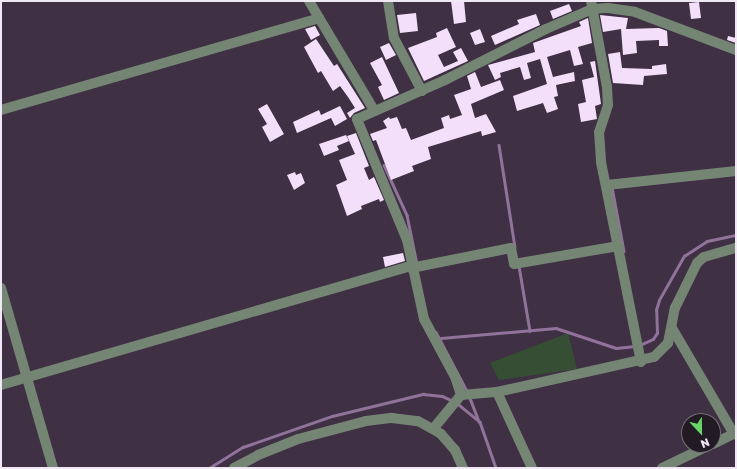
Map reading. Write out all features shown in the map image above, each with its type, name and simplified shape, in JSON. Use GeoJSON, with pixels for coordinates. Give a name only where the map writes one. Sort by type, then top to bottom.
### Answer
{"type":"FeatureCollection","features":[{"type":"Feature","properties":{"kind":"street"},"geometry":{"type":"LineString","coordinates":[[309,1],[374,110]]}},
{"type":"Feature","properties":{"kind":"street"},"geometry":{"type":"LineString","coordinates":[[388,1],[394,38],[422,91]]}},
{"type":"Feature","properties":{"kind":"street"},"geometry":{"type":"LineString","coordinates":[[591,5],[607,87],[608,105],[599,132],[599,148],[641,362]]}},
{"type":"Feature","properties":{"kind":"street"},"geometry":{"type":"LineString","coordinates":[[461,395],[455,377],[424,319],[411,267],[407,240],[357,119],[374,110],[422,91],[591,5],[635,12],[736,50]]}},
{"type":"Feature","properties":{"kind":"street"},"geometry":{"type":"LineString","coordinates":[[1,110],[319,18]]}},
{"type":"Feature","properties":{"kind":"street"},"geometry":{"type":"LineString","coordinates":[[607,185],[736,171]]}},
{"type":"Feature","properties":{"kind":"street"},"geometry":{"type":"LineString","coordinates":[[1,385],[411,267],[511,248],[514,264],[618,246]]}},
{"type":"Feature","properties":{"kind":"street"},"geometry":{"type":"LineString","coordinates":[[433,429],[461,395],[497,392],[641,362],[654,357],[665,349],[672,328],[675,308],[697,263],[704,257],[736,248]]}},
{"type":"Feature","properties":{"kind":"street"},"geometry":{"type":"LineString","coordinates":[[1,288],[28,377],[53,468]]}},
{"type":"Feature","properties":{"kind":"street"},"geometry":{"type":"LineString","coordinates":[[672,328],[735,433],[721,440]]}},
{"type":"Feature","properties":{"kind":"street"},"geometry":{"type":"LineString","coordinates":[[497,392],[532,468]]}},
{"type":"Feature","properties":{"kind":"street"},"geometry":{"type":"LineString","coordinates":[[234,468],[258,455],[298,439],[379,418],[411,419],[433,429],[455,450],[463,468]]}},
{"type":"Feature","properties":{"kind":"street"},"geometry":{"type":"LineString","coordinates":[[662,468],[693,453]]}},
{"type":"Feature","properties":{"kind":"green space"},"geometry":{"type":"Polygon","coordinates":[[[568,333],[577,369],[499,380],[490,363],[568,333]]]}},
{"type":"Feature","properties":{"kind":"building"},"geometry":{"type":"Polygon","coordinates":[[[451,1],[464,1],[466,22],[454,24],[451,1]]]}},
{"type":"Feature","properties":{"kind":"building"},"geometry":{"type":"Polygon","coordinates":[[[699,2],[701,18],[691,19],[689,3],[699,2]]]}},
{"type":"Feature","properties":{"kind":"building"},"geometry":{"type":"Polygon","coordinates":[[[569,4],[572,11],[553,19],[550,11],[569,4]]]}},
{"type":"Feature","properties":{"kind":"building"},"geometry":{"type":"Polygon","coordinates":[[[416,13],[418,31],[400,33],[397,15],[416,13]]]}},
{"type":"Feature","properties":{"kind":"building"},"geometry":{"type":"Polygon","coordinates":[[[536,14],[540,25],[495,45],[491,36],[519,24],[517,20],[536,14]]]}},
{"type":"Feature","properties":{"kind":"building"},"geometry":{"type":"Polygon","coordinates":[[[600,15],[628,18],[626,29],[659,28],[667,31],[668,46],[659,46],[659,40],[636,41],[637,53],[623,55],[621,29],[603,32],[600,15]]]}},
{"type":"Feature","properties":{"kind":"building"},"geometry":{"type":"Polygon","coordinates":[[[588,18],[592,43],[578,47],[583,64],[574,66],[570,50],[547,57],[553,77],[574,72],[575,81],[556,85],[558,96],[554,97],[558,109],[547,113],[543,103],[517,111],[513,96],[547,84],[540,59],[527,63],[531,78],[524,80],[520,67],[500,73],[501,77],[495,80],[488,65],[535,52],[533,43],[581,26],[579,22],[588,18]]]}},
{"type":"Feature","properties":{"kind":"building"},"geometry":{"type":"Polygon","coordinates":[[[315,26],[320,35],[311,40],[305,29],[315,26]]]}},
{"type":"Feature","properties":{"kind":"building"},"geometry":{"type":"Polygon","coordinates":[[[447,28],[456,47],[438,55],[444,67],[458,61],[453,52],[461,48],[468,61],[424,81],[408,48],[437,37],[436,33],[447,28]]]}},
{"type":"Feature","properties":{"kind":"building"},"geometry":{"type":"Polygon","coordinates":[[[480,29],[485,42],[475,45],[470,33],[480,29]]]}},
{"type":"Feature","properties":{"kind":"building"},"geometry":{"type":"Polygon","coordinates":[[[728,36],[736,38],[736,43],[727,40],[728,36]]]}},
{"type":"Feature","properties":{"kind":"building"},"geometry":{"type":"Polygon","coordinates":[[[316,39],[334,66],[337,64],[365,108],[354,113],[350,118],[347,113],[355,108],[348,97],[340,86],[333,91],[321,71],[318,73],[304,47],[316,39]]]}},
{"type":"Feature","properties":{"kind":"building"},"geometry":{"type":"Polygon","coordinates":[[[389,43],[396,55],[386,60],[380,47],[389,43]]]}},
{"type":"Feature","properties":{"kind":"building"},"geometry":{"type":"Polygon","coordinates":[[[620,52],[622,68],[652,69],[652,66],[666,64],[667,74],[644,76],[643,85],[613,83],[608,54],[620,52]]]}},
{"type":"Feature","properties":{"kind":"building"},"geometry":{"type":"Polygon","coordinates":[[[382,57],[399,93],[384,100],[378,87],[382,85],[370,63],[382,57]]]}},
{"type":"Feature","properties":{"kind":"building"},"geometry":{"type":"Polygon","coordinates":[[[595,61],[601,104],[595,106],[597,119],[581,122],[578,104],[586,102],[582,80],[594,77],[590,62],[595,61]]]}},
{"type":"Feature","properties":{"kind":"building"},"geometry":{"type":"Polygon","coordinates":[[[475,72],[481,87],[500,80],[504,90],[471,104],[475,118],[486,114],[496,132],[482,136],[481,131],[428,147],[431,159],[412,166],[414,171],[391,180],[376,140],[373,141],[370,134],[387,128],[383,121],[389,117],[390,119],[397,117],[402,129],[406,128],[411,140],[444,128],[441,118],[449,115],[450,119],[462,115],[454,95],[471,89],[467,76],[475,72]]]}},
{"type":"Feature","properties":{"kind":"building"},"geometry":{"type":"Polygon","coordinates":[[[267,104],[284,134],[270,142],[262,127],[267,124],[258,109],[267,104]]]}},
{"type":"Feature","properties":{"kind":"building"},"geometry":{"type":"Polygon","coordinates":[[[340,106],[347,119],[335,126],[331,118],[297,133],[293,122],[319,110],[321,115],[340,106]]]}},
{"type":"Feature","properties":{"kind":"building"},"geometry":{"type":"Polygon","coordinates":[[[356,133],[369,166],[364,168],[369,180],[374,177],[384,200],[380,202],[379,199],[361,206],[362,209],[347,216],[336,185],[347,180],[339,160],[355,154],[347,136],[356,133]]]}},
{"type":"Feature","properties":{"kind":"building"},"geometry":{"type":"Polygon","coordinates":[[[346,135],[349,141],[337,146],[339,150],[324,156],[319,144],[346,135]]]}},
{"type":"Feature","properties":{"kind":"building"},"geometry":{"type":"Polygon","coordinates":[[[295,172],[296,175],[301,173],[305,183],[294,190],[287,175],[295,172]]]}},
{"type":"Feature","properties":{"kind":"building"},"geometry":{"type":"Polygon","coordinates":[[[403,253],[405,261],[385,267],[383,257],[403,253]]]}},
{"type":"Feature","properties":{"kind":"waterway"},"geometry":{"type":"LineString","coordinates":[[499,145],[515,247]]}},
{"type":"Feature","properties":{"kind":"waterway"},"geometry":{"type":"LineString","coordinates":[[384,165],[407,215],[417,264]]}},
{"type":"Feature","properties":{"kind":"waterway"},"geometry":{"type":"LineString","coordinates":[[612,187],[624,251]]}},
{"type":"Feature","properties":{"kind":"waterway"},"geometry":{"type":"LineString","coordinates":[[640,345],[653,339],[657,333],[656,310],[659,300],[684,256],[707,241],[736,235]]}},
{"type":"Feature","properties":{"kind":"waterway"},"geometry":{"type":"LineString","coordinates":[[519,266],[530,331]]}},
{"type":"Feature","properties":{"kind":"waterway"},"geometry":{"type":"LineString","coordinates":[[441,338],[556,328],[616,348],[635,346]]}},
{"type":"Feature","properties":{"kind":"waterway"},"geometry":{"type":"LineString","coordinates":[[436,332],[467,391]]}},
{"type":"Feature","properties":{"kind":"waterway"},"geometry":{"type":"LineString","coordinates":[[209,468],[243,447],[332,416],[423,394],[442,396],[453,401]]}},
{"type":"Feature","properties":{"kind":"waterway"},"geometry":{"type":"LineString","coordinates":[[470,398],[479,421]]}},
{"type":"Feature","properties":{"kind":"waterway"},"geometry":{"type":"LineString","coordinates":[[458,404],[480,422],[496,468]]}}]}
